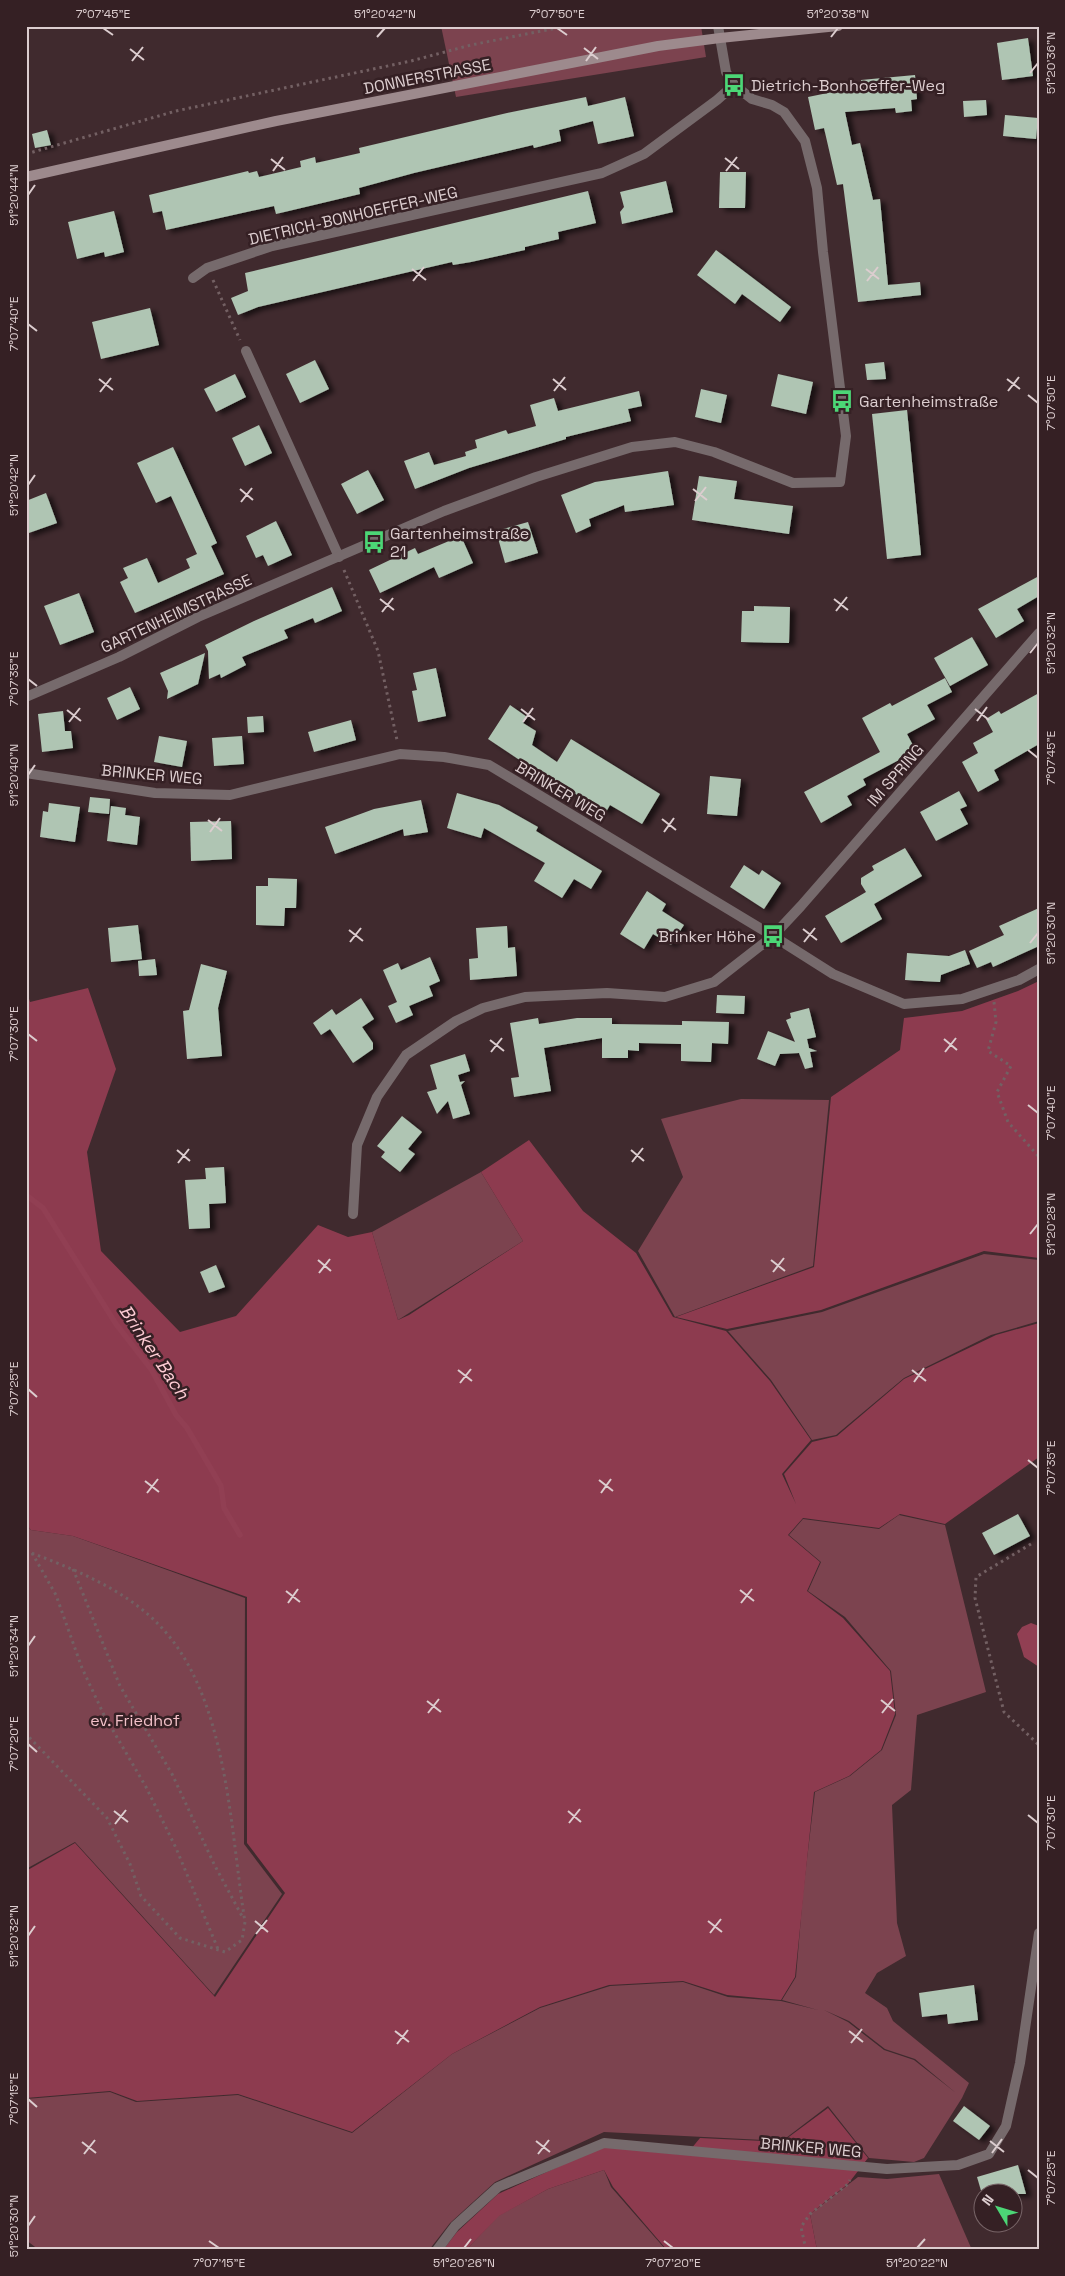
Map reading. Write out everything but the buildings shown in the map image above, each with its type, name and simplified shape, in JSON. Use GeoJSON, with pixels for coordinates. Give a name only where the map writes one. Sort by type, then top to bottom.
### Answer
{"type":"FeatureCollection","features":[{"type":"Feature","properties":{"kind":"main road","name":"DONNERSTRASSE"},"geometry":{"type":"LineString","coordinates":[[26,177],[276,121],[658,46],[838,26]]}},
{"type":"Feature","properties":{"kind":"street","name":"GARTENHEIMSTRASSE"},"geometry":{"type":"LineString","coordinates":[[26,698],[119,657],[198,617],[444,511],[536,477],[632,447],[675,442],[714,452],[793,483],[840,482],[846,436],[817,188],[805,141],[784,112],[772,105],[752,99],[734,84],[726,72],[718,26]]}},
{"type":"Feature","properties":{"kind":"street","name":"DIETRICH-BONHOEFFER-WEG"},"geometry":{"type":"LineString","coordinates":[[193,278],[207,268],[272,246],[602,174],[644,154],[717,100],[734,84]]}},
{"type":"Feature","properties":{"kind":"street"},"geometry":{"type":"LineString","coordinates":[[246,351],[339,557]]}},
{"type":"Feature","properties":{"kind":"street","name":"IM SPRING"},"geometry":{"type":"LineString","coordinates":[[773,936],[802,906],[1039,633]]}},
{"type":"Feature","properties":{"kind":"street","name":"BRINKER WEG"},"geometry":{"type":"LineString","coordinates":[[26,773],[155,793],[230,795],[400,754],[489,765],[833,974],[904,1004],[962,1000],[1019,980],[1039,969]]}},
{"type":"Feature","properties":{"kind":"street"},"geometry":{"type":"LineString","coordinates":[[353,1214],[357,1145],[377,1097],[406,1055],[456,1021],[483,1008],[525,997],[607,993],[665,997],[714,982],[773,936]]}},
{"type":"Feature","properties":{"kind":"street","name":"BRINKER WEG"},"geometry":{"type":"LineString","coordinates":[[437,2250],[455,2226],[498,2187],[604,2143],[887,2169],[958,2165],[989,2154],[1006,2126],[1020,2063],[1039,1933]]}},
{"type":"Feature","properties":{"kind":"path"},"geometry":{"type":"LineString","coordinates":[[26,154],[176,111],[411,61],[471,45],[567,26]]}},
{"type":"Feature","properties":{"kind":"path"},"geometry":{"type":"LineString","coordinates":[[207,268],[246,351]]}},
{"type":"Feature","properties":{"kind":"path"},"geometry":{"type":"LineString","coordinates":[[339,557],[378,651],[400,754]]}},
{"type":"Feature","properties":{"kind":"path"},"geometry":{"type":"LineString","coordinates":[[992,989],[996,1022],[988,1051],[1011,1066],[997,1092],[1008,1122],[1039,1157]]}},
{"type":"Feature","properties":{"kind":"path"},"geometry":{"type":"LineString","coordinates":[[1031,1544],[976,1577],[975,1598],[1004,1712],[1039,1745]]}},
{"type":"Feature","properties":{"kind":"path"},"geometry":{"type":"LineString","coordinates":[[26,1551],[86,1574],[134,1605],[161,1626],[193,1672],[214,1728],[245,1922],[242,1940],[225,1952],[180,1938],[141,1896],[130,1864],[106,1818],[26,1734]]}},
{"type":"Feature","properties":{"kind":"path"},"geometry":{"type":"LineString","coordinates":[[31,1552],[56,1595],[82,1668],[104,1716],[146,1787],[176,1848],[219,1950]]}},
{"type":"Feature","properties":{"kind":"path"},"geometry":{"type":"LineString","coordinates":[[72,1568],[120,1686],[172,1774],[214,1864],[245,1922]]}},
{"type":"Feature","properties":{"kind":"path"},"geometry":{"type":"LineString","coordinates":[[806,2250],[801,2227],[810,2214],[848,2184],[856,2166]]}},
{"type":"Feature","properties":{"kind":"green space"},"geometry":{"type":"Polygon","coordinates":[[[441,26],[701,26],[706,57],[456,97],[441,26]]]}},
{"type":"Feature","properties":{"kind":"green space"},"geometry":{"type":"Polygon","coordinates":[[[741,1099],[829,1100],[813,1266],[675,1317],[638,1251],[683,1177],[661,1119],[741,1099]]]}},
{"type":"Feature","properties":{"kind":"green space"},"geometry":{"type":"Polygon","coordinates":[[[481,1172],[523,1241],[398,1320],[372,1232],[481,1172]]]}},
{"type":"Feature","properties":{"kind":"green space"},"geometry":{"type":"Polygon","coordinates":[[[984,1254],[1039,1260],[1039,1321],[991,1335],[904,1378],[836,1435],[812,1440],[771,1380],[728,1331],[822,1312],[984,1254]]]}},
{"type":"Feature","properties":{"kind":"green space"},"geometry":{"type":"Polygon","coordinates":[[[899,1515],[945,1525],[986,1692],[917,1715],[911,1790],[892,1805],[897,1923],[906,1956],[877,1973],[865,1993],[887,2008],[893,2021],[969,2083],[962,2098],[924,2158],[914,2162],[869,2158],[828,2106],[782,2141],[604,2132],[495,2182],[450,2223],[429,2250],[39,2250],[26,2240],[26,2099],[110,2092],[136,2102],[238,2095],[352,2133],[452,2054],[540,2008],[610,1986],[683,1982],[728,1997],[781,2001],[818,2010],[782,2000],[796,1977],[803,1893],[815,1792],[850,1776],[882,1750],[896,1715],[891,1671],[845,1617],[808,1591],[821,1562],[789,1535],[803,1519],[879,1529],[899,1515]],[[824,2010],[848,2022],[884,2050],[914,2060],[956,2093],[915,2059],[885,2049],[849,2021],[824,2010]]]}},
{"type":"Feature","properties":{"kind":"green space","name":"ev. Friedhof"},"geometry":{"type":"Polygon","coordinates":[[[26,1524],[31,1530],[73,1536],[245,1598],[244,1844],[282,1894],[214,1995],[75,1842],[26,1869],[26,1524]]]}},
{"type":"Feature","properties":{"kind":"green space"},"geometry":{"type":"Polygon","coordinates":[[[604,2170],[611,2187],[666,2250],[466,2250],[498,2216],[548,2189],[604,2170]]]}},
{"type":"Feature","properties":{"kind":"green space"},"geometry":{"type":"Polygon","coordinates":[[[939,2174],[972,2250],[817,2250],[810,2214],[858,2177],[887,2179],[939,2174]]]}},
{"type":"Feature","properties":{"kind":"shaded area"},"geometry":{"type":"Polygon","coordinates":[[[1039,981],[1039,1258],[984,1251],[821,1310],[727,1329],[676,1317],[814,1267],[831,1097],[900,1050],[904,1018],[962,1011],[1018,991],[1039,981]]]}},
{"type":"Feature","properties":{"kind":"shaded area"},"geometry":{"type":"Polygon","coordinates":[[[88,988],[116,1069],[87,1152],[101,1251],[180,1332],[236,1316],[318,1225],[348,1237],[372,1232],[398,1320],[409,1315],[523,1241],[481,1172],[529,1140],[583,1211],[636,1253],[673,1317],[726,1331],[770,1381],[811,1440],[782,1474],[796,1504],[784,1474],[812,1442],[837,1436],[904,1379],[996,1335],[1039,1323],[1039,1457],[945,1524],[900,1514],[879,1528],[803,1518],[788,1535],[820,1562],[807,1591],[843,1618],[890,1671],[895,1714],[881,1750],[849,1776],[814,1792],[795,1977],[781,2000],[727,1995],[683,1981],[609,1985],[540,2007],[452,2054],[352,2132],[238,2094],[137,2101],[110,2091],[26,2098],[26,1871],[75,1843],[215,1997],[285,1893],[247,1843],[247,1597],[73,1536],[31,1530],[26,1524],[26,989],[30,1002],[88,988]]]}},
{"type":"Feature","properties":{"kind":"shaded area"},"geometry":{"type":"Polygon","coordinates":[[[1031,1623],[1039,1626],[1039,1667],[1024,1657],[1017,1634],[1022,1627],[1031,1623]]]}},
{"type":"Feature","properties":{"kind":"shaded area"},"geometry":{"type":"Polygon","coordinates":[[[828,2108],[868,2158],[848,2184],[810,2214],[817,2250],[667,2250],[613,2187],[604,2170],[548,2189],[499,2216],[466,2250],[443,2250],[457,2232],[498,2194],[602,2147],[686,2155],[700,2138],[782,2142],[828,2108]]]}},
{"type":"Feature","properties":{"kind":"waterway","name":"Brinker Bach"},"geometry":{"type":"LineString","coordinates":[[26,1195],[43,1208],[116,1324],[151,1369],[176,1415],[187,1428],[221,1486],[224,1508],[240,1535]]}},
{"type":"Feature","properties":{"kind":"place","name":"Dietrich-Bonhoeffer-Weg"},"geometry":{"type":"Point","coordinates":[734,85]}},
{"type":"Feature","properties":{"kind":"place","name":"Gartenheimstraße"},"geometry":{"type":"Point","coordinates":[842,401]}},
{"type":"Feature","properties":{"kind":"place","name":"Gartenheimstraße 21"},"geometry":{"type":"Point","coordinates":[374,542]}},
{"type":"Feature","properties":{"kind":"place","name":"Brinker Höhe"},"geometry":{"type":"Point","coordinates":[773,936]}}]}
